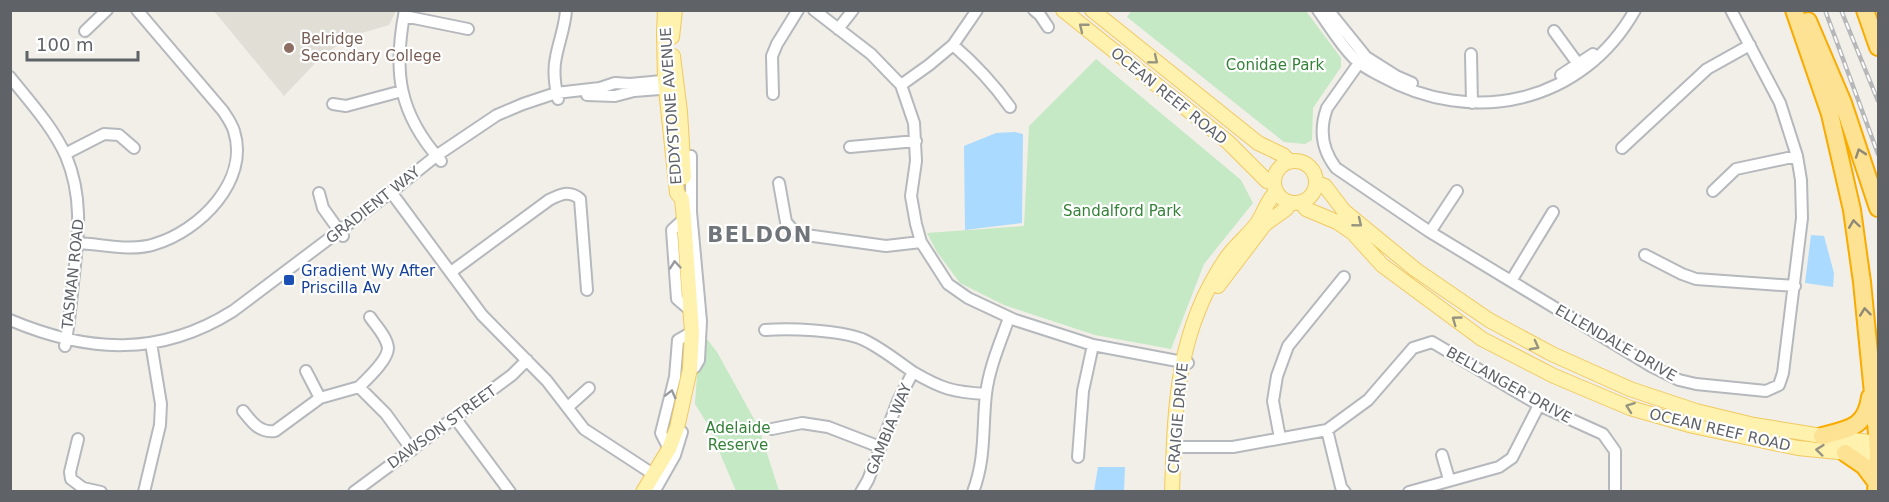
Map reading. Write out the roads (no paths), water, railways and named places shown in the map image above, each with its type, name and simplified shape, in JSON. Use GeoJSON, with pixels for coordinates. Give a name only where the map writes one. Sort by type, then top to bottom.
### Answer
{"type":"FeatureCollection","features":[{"type":"Feature","properties":{"kind":"highway"},"geometry":{"type":"LineString","coordinates":[[1794,10],[1830,114],[1852,210],[1862,282],[1878,449],[1876,487]]}},
{"type":"Feature","properties":{"kind":"highway"},"geometry":{"type":"LineString","coordinates":[[1803,10],[1843,103],[1878,208]]}},
{"type":"Feature","properties":{"kind":"highway"},"geometry":{"type":"LineString","coordinates":[[1866,10],[1878,36]]}},
{"type":"Feature","properties":{"kind":"highway"},"geometry":{"type":"LineString","coordinates":[[1866,10],[1878,47]]}},
{"type":"Feature","properties":{"kind":"highway"},"geometry":{"type":"LineString","coordinates":[[1822,436],[1856,426],[1863,419],[1869,408],[1872,384]]}},
{"type":"Feature","properties":{"kind":"highway"},"geometry":{"type":"LineString","coordinates":[[1845,453],[1864,466],[1876,487]]}},
{"type":"Feature","properties":{"kind":"main road","name":"EDDYSTONE AVENUE"},"geometry":{"type":"LineString","coordinates":[[643,492],[669,449],[680,416],[690,369],[692,332],[690,243],[682,200],[684,192],[682,138],[664,33],[665,10]]}},
{"type":"Feature","properties":{"kind":"main road","name":"EDDYSTONE AVENUE"},"geometry":{"type":"LineString","coordinates":[[671,84],[672,32],[675,10]]}},
{"type":"Feature","properties":{"kind":"main road","name":"OCEAN REEF ROAD"},"geometry":{"type":"LineString","coordinates":[[1063,10],[1228,142],[1275,187]]}},
{"type":"Feature","properties":{"kind":"main road","name":"OCEAN REEF ROAD"},"geometry":{"type":"LineString","coordinates":[[1092,10],[1258,143],[1283,155],[1289,161]]}},
{"type":"Feature","properties":{"kind":"main road"},"geometry":{"type":"LineString","coordinates":[[1289,161],[1299,161],[1308,165],[1315,173],[1317,183],[1312,195],[1295,203],[1281,198],[1275,187],[1278,170],[1289,161]]}},
{"type":"Feature","properties":{"kind":"main road","name":"OCEAN REEF ROAD"},"geometry":{"type":"LineString","coordinates":[[1317,183],[1325,186],[1344,211],[1421,273],[1489,321],[1552,354],[1630,389],[1696,411],[1754,425],[1822,436],[1878,449]]}},
{"type":"Feature","properties":{"kind":"main road","name":"CRAIGIE DRIVE"},"geometry":{"type":"LineString","coordinates":[[1172,492],[1185,362],[1194,318],[1226,258],[1258,223],[1275,187]]}},
{"type":"Feature","properties":{"kind":"main road","name":"OCEAN REEF ROAD"},"geometry":{"type":"LineString","coordinates":[[1295,203],[1337,222],[1353,233],[1382,265],[1482,339],[1554,376],[1630,408],[1693,426],[1798,448],[1845,453],[1878,449]]}},
{"type":"Feature","properties":{"kind":"main road","name":"CRAIGIE DRIVE"},"geometry":{"type":"LineString","coordinates":[[1185,362],[1214,292],[1222,280],[1265,224],[1295,203]]}},
{"type":"Feature","properties":{"kind":"main road","name":"CRAIGIE DRIVE"},"geometry":{"type":"LineString","coordinates":[[1177,448],[1179,492]]}},
{"type":"Feature","properties":{"kind":"street"},"geometry":{"type":"LineString","coordinates":[[85,31],[107,10]]}},
{"type":"Feature","properties":{"kind":"street"},"geometry":{"type":"LineString","coordinates":[[78,243],[140,247],[156,244],[188,228],[205,215],[219,199],[234,171],[237,148],[234,131],[223,111],[137,10]]}},
{"type":"Feature","properties":{"kind":"street"},"geometry":{"type":"LineString","coordinates":[[557,96],[555,59],[562,38],[566,10]]}},
{"type":"Feature","properties":{"kind":"street"},"geometry":{"type":"LineString","coordinates":[[773,94],[772,56],[798,10]]}},
{"type":"Feature","properties":{"kind":"street"},"geometry":{"type":"LineString","coordinates":[[814,10],[871,54],[901,85],[912,116],[916,141],[916,161],[911,196],[921,242],[948,284],[968,298],[1009,318],[1093,345],[1185,362]]}},
{"type":"Feature","properties":{"kind":"street"},"geometry":{"type":"LineString","coordinates":[[838,29],[853,10]]}},
{"type":"Feature","properties":{"kind":"street"},"geometry":{"type":"LineString","coordinates":[[901,85],[952,45],[977,10]]}},
{"type":"Feature","properties":{"kind":"street"},"geometry":{"type":"LineString","coordinates":[[1034,10],[1048,27]]}},
{"type":"Feature","properties":{"kind":"street"},"geometry":{"type":"LineString","coordinates":[[1318,10],[1362,60],[1392,82],[1427,96],[1449,101],[1472,99],[1502,101],[1526,97],[1550,88],[1608,47],[1635,10]]}},
{"type":"Feature","properties":{"kind":"street"},"geometry":{"type":"LineString","coordinates":[[1328,10],[1362,60]]}},
{"type":"Feature","properties":{"kind":"street"},"geometry":{"type":"LineString","coordinates":[[1581,67],[1607,40],[1627,10]]}},
{"type":"Feature","properties":{"kind":"street","name":"ELLENDALE DRIVE"},"geometry":{"type":"LineString","coordinates":[[1362,60],[1327,108],[1324,116],[1322,138],[1328,156],[1336,168],[1430,232],[1651,366],[1680,380],[1696,384],[1766,391],[1779,386],[1782,379],[1802,218],[1801,180],[1797,156],[1780,103],[1731,10]]}},
{"type":"Feature","properties":{"kind":"street"},"geometry":{"type":"LineString","coordinates":[[439,158],[416,125],[402,91],[399,50],[404,14],[468,29]]}},
{"type":"Feature","properties":{"kind":"street"},"geometry":{"type":"LineString","coordinates":[[1554,31],[1581,67]]}},
{"type":"Feature","properties":{"kind":"street"},"geometry":{"type":"LineString","coordinates":[[952,45],[995,85],[1010,107]]}},
{"type":"Feature","properties":{"kind":"street"},"geometry":{"type":"LineString","coordinates":[[1622,148],[1707,69],[1750,45]]}},
{"type":"Feature","properties":{"kind":"street"},"geometry":{"type":"LineString","coordinates":[[1471,54],[1472,99]]}},
{"type":"Feature","properties":{"kind":"street","name":"TASMAN ROAD"},"geometry":{"type":"LineString","coordinates":[[10,77],[49,127],[65,154],[77,193],[80,215],[78,243],[66,343]]}},
{"type":"Feature","properties":{"kind":"street","name":"GRADIENT WAY"},"geometry":{"type":"LineString","coordinates":[[10,328],[105,352],[128,352],[191,339],[229,321],[497,115],[523,104],[557,96],[615,96],[671,84]]}},
{"type":"Feature","properties":{"kind":"street"},"geometry":{"type":"LineString","coordinates":[[333,104],[346,106],[402,91]]}},
{"type":"Feature","properties":{"kind":"street"},"geometry":{"type":"LineString","coordinates":[[65,154],[104,134],[119,135],[134,148]]}},
{"type":"Feature","properties":{"kind":"street"},"geometry":{"type":"LineString","coordinates":[[850,147],[916,141]]}},
{"type":"Feature","properties":{"kind":"street","name":"EDDYSTONE AVENUE"},"geometry":{"type":"LineString","coordinates":[[690,369],[695,367],[699,360],[701,321],[690,243],[691,156]]}},
{"type":"Feature","properties":{"kind":"street"},"geometry":{"type":"LineString","coordinates":[[1713,191],[1736,169],[1797,156]]}},
{"type":"Feature","properties":{"kind":"street"},"geometry":{"type":"LineString","coordinates":[[778,183],[786,222],[794,231],[806,235],[886,246],[921,242]]}},
{"type":"Feature","properties":{"kind":"street"},"geometry":{"type":"LineString","coordinates":[[1430,232],[1457,191]]}},
{"type":"Feature","properties":{"kind":"street"},"geometry":{"type":"LineString","coordinates":[[320,193],[322,208],[341,234]]}},
{"type":"Feature","properties":{"kind":"street"},"geometry":{"type":"LineString","coordinates":[[451,272],[549,200],[567,193],[580,200],[587,290]]}},
{"type":"Feature","properties":{"kind":"street"},"geometry":{"type":"LineString","coordinates":[[393,194],[482,315],[527,360],[584,429],[653,474]]}},
{"type":"Feature","properties":{"kind":"street"},"geometry":{"type":"LineString","coordinates":[[1510,281],[1553,212]]}},
{"type":"Feature","properties":{"kind":"street","name":"EDDYSTONE AVENUE"},"geometry":{"type":"LineString","coordinates":[[684,219],[672,230],[673,248],[678,300],[690,310]]}},
{"type":"Feature","properties":{"kind":"street"},"geometry":{"type":"LineString","coordinates":[[1645,255],[1696,279],[1795,286]]}},
{"type":"Feature","properties":{"kind":"street"},"geometry":{"type":"LineString","coordinates":[[1280,438],[1273,401],[1277,376],[1288,346],[1344,277]]}},
{"type":"Feature","properties":{"kind":"street"},"geometry":{"type":"LineString","coordinates":[[243,411],[258,428],[267,432],[275,431],[320,398],[359,387],[386,356],[388,347],[383,335],[370,317]]}},
{"type":"Feature","properties":{"kind":"street"},"geometry":{"type":"LineString","coordinates":[[973,492],[983,455],[986,394],[993,363],[1009,318]]}},
{"type":"Feature","properties":{"kind":"street","name":"GRADIENT WAY"},"geometry":{"type":"LineString","coordinates":[[10,320],[66,343]]}},
{"type":"Feature","properties":{"kind":"street"},"geometry":{"type":"LineString","coordinates":[[765,330],[786,328],[860,339],[872,344],[913,372]]}},
{"type":"Feature","properties":{"kind":"street"},"geometry":{"type":"LineString","coordinates":[[669,449],[661,433],[675,377],[678,340],[692,332]]}},
{"type":"Feature","properties":{"kind":"street","name":"BELLANGER DRIVE"},"geometry":{"type":"LineString","coordinates":[[1177,448],[1233,447],[1327,430],[1368,400],[1413,348],[1432,342],[1539,405],[1603,435],[1615,451],[1615,492]]}},
{"type":"Feature","properties":{"kind":"street"},"geometry":{"type":"LineString","coordinates":[[1078,457],[1083,391],[1093,345]]}},
{"type":"Feature","properties":{"kind":"street"},"geometry":{"type":"LineString","coordinates":[[144,492],[160,425],[161,404],[151,346]]}},
{"type":"Feature","properties":{"kind":"street","name":"DAWSON STREET"},"geometry":{"type":"LineString","coordinates":[[354,492],[512,375],[527,360]]}},
{"type":"Feature","properties":{"kind":"street"},"geometry":{"type":"LineString","coordinates":[[306,371],[320,398]]}},
{"type":"Feature","properties":{"kind":"street","name":"GAMBIA WAY"},"geometry":{"type":"LineString","coordinates":[[861,492],[868,480],[898,401],[913,372],[937,386],[959,392],[986,394]]}},
{"type":"Feature","properties":{"kind":"street"},"geometry":{"type":"LineString","coordinates":[[359,387],[386,414],[412,450]]}},
{"type":"Feature","properties":{"kind":"street"},"geometry":{"type":"LineString","coordinates":[[568,407],[589,388]]}},
{"type":"Feature","properties":{"kind":"street"},"geometry":{"type":"LineString","coordinates":[[1408,492],[1499,467],[1512,458],[1539,405]]}},
{"type":"Feature","properties":{"kind":"street","name":"EDDYSTONE AVENUE"},"geometry":{"type":"LineString","coordinates":[[654,492],[675,455],[684,425],[680,416]]}},
{"type":"Feature","properties":{"kind":"street"},"geometry":{"type":"LineString","coordinates":[[455,418],[510,492]]}},
{"type":"Feature","properties":{"kind":"street"},"geometry":{"type":"LineString","coordinates":[[772,429],[802,423],[828,427],[880,447]]}},
{"type":"Feature","properties":{"kind":"street"},"geometry":{"type":"LineString","coordinates":[[1327,430],[1344,492]]}},
{"type":"Feature","properties":{"kind":"street"},"geometry":{"type":"LineString","coordinates":[[78,439],[70,472],[71,479],[83,488],[101,492]]}},
{"type":"Feature","properties":{"kind":"street"},"geometry":{"type":"LineString","coordinates":[[1442,455],[1449,479]]}},
{"type":"Feature","properties":{"kind":"water"},"geometry":{"type":"Polygon","coordinates":[[[996,133],[1023,134],[1022,223],[965,230],[964,146],[996,133]]]}},
{"type":"Feature","properties":{"kind":"water"},"geometry":{"type":"Polygon","coordinates":[[[1811,235],[1824,236],[1834,273],[1833,287],[1805,283],[1811,235]]]}},
{"type":"Feature","properties":{"kind":"water"},"geometry":{"type":"Polygon","coordinates":[[[1098,467],[1125,467],[1124,491],[1094,491],[1098,467]]]}},
{"type":"Feature","properties":{"kind":"railway"},"geometry":{"type":"LineString","coordinates":[[1825,10],[1878,154]]}},
{"type":"Feature","properties":{"kind":"railway"},"geometry":{"type":"LineString","coordinates":[[1841,10],[1878,101]]}},
{"type":"Feature","properties":{"kind":"place","name":"Belridge Secondary College"},"geometry":{"type":"Point","coordinates":[289,48]}},
{"type":"Feature","properties":{"kind":"place","name":"Gradient Wy After Priscilla Av"},"geometry":{"type":"Point","coordinates":[289,280]}},
{"type":"Feature","properties":{"kind":"district","name":"BELDON"},"geometry":{"type":"Point","coordinates":[760,235]}},
{"type":"Feature","properties":{"kind":"park label","name":"Conidae Park"},"geometry":{"type":"Point","coordinates":[1275,65]}},
{"type":"Feature","properties":{"kind":"park label","name":"Sandalford Park"},"geometry":{"type":"Point","coordinates":[1122,211]}},
{"type":"Feature","properties":{"kind":"park label","name":"Adelaide Reserve"},"geometry":{"type":"Point","coordinates":[738,436]}}]}
